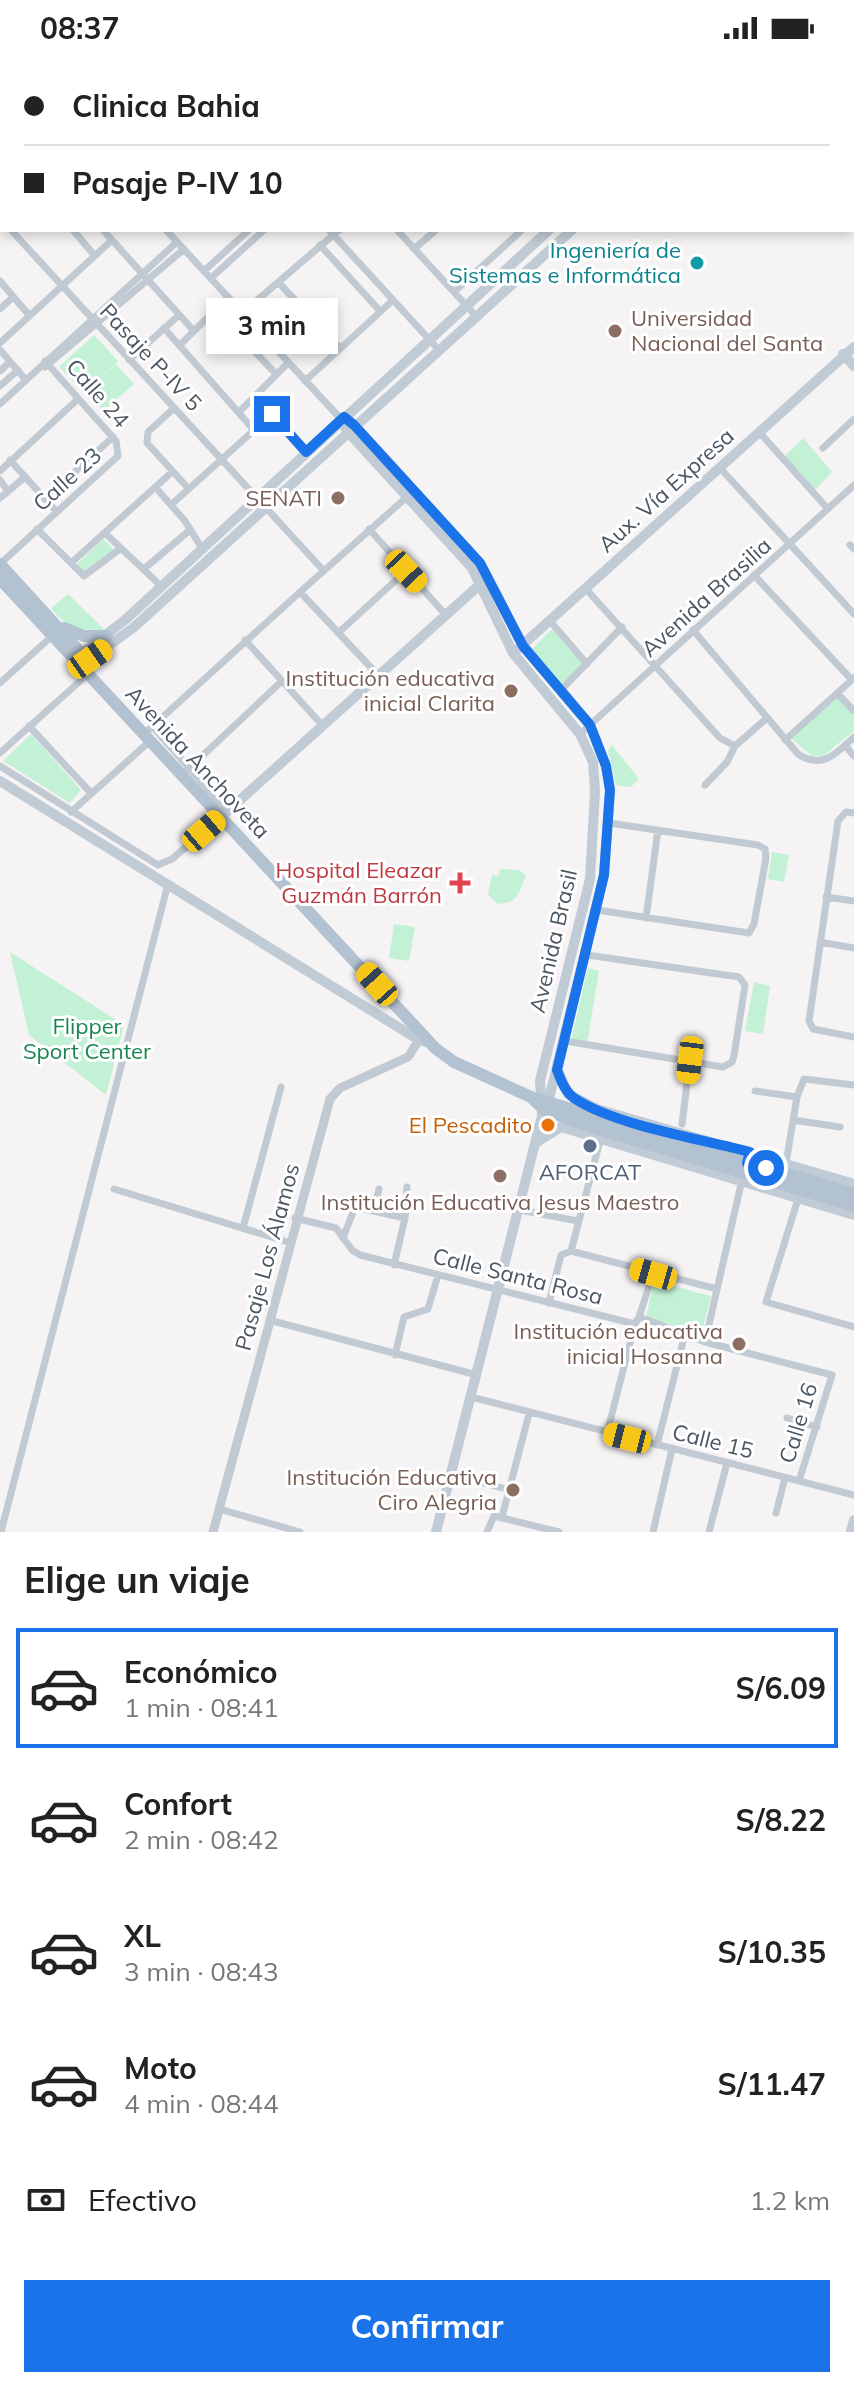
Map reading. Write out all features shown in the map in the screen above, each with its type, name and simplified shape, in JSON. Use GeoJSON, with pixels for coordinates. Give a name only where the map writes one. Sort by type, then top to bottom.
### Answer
{"type":"FeatureCollection","features":[{"type":"Feature","properties":{"kind":"main road"},"geometry":{"type":"LineString","coordinates":[[83,664],[133,628],[211,559],[351,428],[433,345],[466,305],[547,232]]}},
{"type":"Feature","properties":{"kind":"main road"},"geometry":{"type":"LineString","coordinates":[[83,664],[107,636],[341,419],[475,315],[570,232]]}},
{"type":"Feature","properties":{"kind":"main road","name":"Aux. Vía Expresa"},"geometry":{"type":"LineString","coordinates":[[518,649],[854,347]]}},
{"type":"Feature","properties":{"kind":"main road"},"geometry":{"type":"LineString","coordinates":[[843,354],[854,366]]}},
{"type":"Feature","properties":{"kind":"main road","name":"Avenida Brasil"},"geometry":{"type":"LineString","coordinates":[[341,419],[466,545],[518,649],[580,734],[593,762],[595,791],[590,879],[544,1062],[536,1143],[436,1532]]}},
{"type":"Feature","properties":{"kind":"main road","name":"Avenida Brasil"},"geometry":{"type":"LineString","coordinates":[[351,428],[485,580]]}},
{"type":"Feature","properties":{"kind":"main road","name":"Avenida Anchoveta"},"geometry":{"type":"LineString","coordinates":[[0,564],[83,664],[187,772],[424,1042],[454,1062],[603,1134],[854,1194]]}},
{"type":"Feature","properties":{"kind":"main road"},"geometry":{"type":"LineString","coordinates":[[224,814],[485,580]]}},
{"type":"Feature","properties":{"kind":"main road","name":"Avenida Anchoveta"},"geometry":{"type":"LineString","coordinates":[[1,582],[53,630]]}},
{"type":"Feature","properties":{"kind":"main road"},"geometry":{"type":"LineString","coordinates":[[53,630],[107,636]]}},
{"type":"Feature","properties":{"kind":"main road","name":"Avenida Brasil"},"geometry":{"type":"LineString","coordinates":[[518,649],[590,725],[606,766],[610,790],[609,823],[597,910],[557,1070],[541,1105]]}},
{"type":"Feature","properties":{"kind":"main road"},"geometry":{"type":"LineString","coordinates":[[0,781],[167,888],[424,1042]]}},
{"type":"Feature","properties":{"kind":"main road"},"geometry":{"type":"LineString","coordinates":[[595,791],[610,790]]}},
{"type":"Feature","properties":{"kind":"main road"},"geometry":{"type":"LineString","coordinates":[[557,1070],[568,1094],[578,1101],[638,1122],[745,1168],[786,1163],[854,1184]]}},
{"type":"Feature","properties":{"kind":"main road","name":"Avenida Anchoveta"},"geometry":{"type":"LineString","coordinates":[[541,1105],[745,1168],[799,1195],[854,1206]]}},
{"type":"Feature","properties":{"kind":"main road"},"geometry":{"type":"LineString","coordinates":[[536,1143],[561,1127],[603,1134]]}},
{"type":"Feature","properties":{"kind":"main road"},"geometry":{"type":"LineString","coordinates":[[799,1195],[854,1215]]}},
{"type":"Feature","properties":{"kind":"main road"},"geometry":{"type":"LineString","coordinates":[[851,1532],[854,1520]]}},
{"type":"Feature","properties":{"kind":"street","name":"Pasaje P-IV 5"},"geometry":{"type":"LineString","coordinates":[[13,232],[93,323],[323,570]]}},
{"type":"Feature","properties":{"kind":"street"},"geometry":{"type":"LineString","coordinates":[[75,232],[94,255]]}},
{"type":"Feature","properties":{"kind":"street"},"geometry":{"type":"LineString","coordinates":[[80,238],[87,232]]}},
{"type":"Feature","properties":{"kind":"street"},"geometry":{"type":"LineString","coordinates":[[105,232],[193,330]]}},
{"type":"Feature","properties":{"kind":"street"},"geometry":{"type":"LineString","coordinates":[[168,232],[341,419]]}},
{"type":"Feature","properties":{"kind":"street"},"geometry":{"type":"LineString","coordinates":[[204,271],[247,232]]}},
{"type":"Feature","properties":{"kind":"street"},"geometry":{"type":"LineString","coordinates":[[211,278],[262,232]]}},
{"type":"Feature","properties":{"kind":"street"},"geometry":{"type":"LineString","coordinates":[[241,314],[334,232],[433,345]]}},
{"type":"Feature","properties":{"kind":"street"},"geometry":{"type":"LineString","coordinates":[[399,232],[475,315]]}},
{"type":"Feature","properties":{"kind":"street"},"geometry":{"type":"LineString","coordinates":[[414,249],[434,232]]}},
{"type":"Feature","properties":{"kind":"street"},"geometry":{"type":"LineString","coordinates":[[454,292],[520,232]]}},
{"type":"Feature","properties":{"kind":"street"},"geometry":{"type":"LineString","coordinates":[[0,343],[112,240]]}},
{"type":"Feature","properties":{"kind":"street"},"geometry":{"type":"LineString","coordinates":[[145,277],[177,242]]}},
{"type":"Feature","properties":{"kind":"street"},"geometry":{"type":"LineString","coordinates":[[320,245],[380,311]]}},
{"type":"Feature","properties":{"kind":"street"},"geometry":{"type":"LineString","coordinates":[[0,404],[145,277],[184,249]]}},
{"type":"Feature","properties":{"kind":"street"},"geometry":{"type":"LineString","coordinates":[[0,281],[29,315]]}},
{"type":"Feature","properties":{"kind":"street"},"geometry":{"type":"LineString","coordinates":[[279,283],[340,348]]}},
{"type":"Feature","properties":{"kind":"street"},"geometry":{"type":"LineString","coordinates":[[0,309],[13,297]]}},
{"type":"Feature","properties":{"kind":"street"},"geometry":{"type":"LineString","coordinates":[[180,345],[193,330],[230,301]]}},
{"type":"Feature","properties":{"kind":"street"},"geometry":{"type":"LineString","coordinates":[[305,381],[392,301]]}},
{"type":"Feature","properties":{"kind":"street"},"geometry":{"type":"LineString","coordinates":[[218,313],[276,374]]}},
{"type":"Feature","properties":{"kind":"street"},"geometry":{"type":"LineString","coordinates":[[129,360],[178,316]]}},
{"type":"Feature","properties":{"kind":"street"},"geometry":{"type":"LineString","coordinates":[[164,328],[253,429]]}},
{"type":"Feature","properties":{"kind":"street"},"geometry":{"type":"LineString","coordinates":[[0,350],[26,380]]}},
{"type":"Feature","properties":{"kind":"street"},"geometry":{"type":"LineString","coordinates":[[0,371],[10,362]]}},
{"type":"Feature","properties":{"kind":"street","name":"Calle 24"},"geometry":{"type":"LineString","coordinates":[[48,364],[113,437],[119,451]]}},
{"type":"Feature","properties":{"kind":"street"},"geometry":{"type":"LineString","coordinates":[[240,411],[287,364]]}},
{"type":"Feature","properties":{"kind":"street"},"geometry":{"type":"LineString","coordinates":[[0,386],[18,370]]}},
{"type":"Feature","properties":{"kind":"street"},"geometry":{"type":"LineString","coordinates":[[256,396],[306,452]]}},
{"type":"Feature","properties":{"kind":"street"},"geometry":{"type":"LineString","coordinates":[[0,471],[78,399]]}},
{"type":"Feature","properties":{"kind":"street"},"geometry":{"type":"LineString","coordinates":[[173,409],[148,432],[150,448],[188,488]]}},
{"type":"Feature","properties":{"kind":"street"},"geometry":{"type":"LineString","coordinates":[[172,504],[272,414]]}},
{"type":"Feature","properties":{"kind":"street"},"geometry":{"type":"LineString","coordinates":[[823,448],[854,419]]}},
{"type":"Feature","properties":{"kind":"street"},"geometry":{"type":"LineString","coordinates":[[759,432],[828,509]]}},
{"type":"Feature","properties":{"kind":"street"},"geometry":{"type":"LineString","coordinates":[[45,499],[113,437]]}},
{"type":"Feature","properties":{"kind":"street","name":"Calle 23"},"geometry":{"type":"LineString","coordinates":[[0,564],[114,462],[119,451]]}},
{"type":"Feature","properties":{"kind":"street"},"geometry":{"type":"LineString","coordinates":[[10,460],[57,512]]}},
{"type":"Feature","properties":{"kind":"street"},"geometry":{"type":"LineString","coordinates":[[720,468],[854,614]]}},
{"type":"Feature","properties":{"kind":"street"},"geometry":{"type":"LineString","coordinates":[[71,563],[172,472]]}},
{"type":"Feature","properties":{"kind":"street"},"geometry":{"type":"LineString","coordinates":[[0,498],[25,477]]}},
{"type":"Feature","properties":{"kind":"street"},"geometry":{"type":"LineString","coordinates":[[0,480],[8,491]]}},
{"type":"Feature","properties":{"kind":"street","name":"Avenida Brasilia"},"geometry":{"type":"LineString","coordinates":[[580,734],[854,485]]}},
{"type":"Feature","properties":{"kind":"street"},"geometry":{"type":"LineString","coordinates":[[156,488],[172,504],[211,559]]}},
{"type":"Feature","properties":{"kind":"street"},"geometry":{"type":"LineString","coordinates":[[71,812],[245,640],[408,496]]}},
{"type":"Feature","properties":{"kind":"street"},"geometry":{"type":"LineString","coordinates":[[37,529],[82,574],[90,574],[120,549]]}},
{"type":"Feature","properties":{"kind":"street"},"geometry":{"type":"LineString","coordinates":[[369,529],[445,614]]}},
{"type":"Feature","properties":{"kind":"street"},"geometry":{"type":"LineString","coordinates":[[145,568],[190,530]]}},
{"type":"Feature","properties":{"kind":"street"},"geometry":{"type":"LineString","coordinates":[[106,534],[161,586]]}},
{"type":"Feature","properties":{"kind":"street"},"geometry":{"type":"LineString","coordinates":[[338,633],[406,571]]}},
{"type":"Feature","properties":{"kind":"street"},"geometry":{"type":"LineString","coordinates":[[754,575],[853,679],[785,740]]}},
{"type":"Feature","properties":{"kind":"street"},"geometry":{"type":"LineString","coordinates":[[586,589],[720,738],[735,746]]}},
{"type":"Feature","properties":{"kind":"street"},"geometry":{"type":"LineString","coordinates":[[300,592],[378,675]]}},
{"type":"Feature","properties":{"kind":"street"},"geometry":{"type":"LineString","coordinates":[[550,621],[587,664]]}},
{"type":"Feature","properties":{"kind":"street"},"geometry":{"type":"LineString","coordinates":[[560,691],[622,627]]}},
{"type":"Feature","properties":{"kind":"street"},"geometry":{"type":"LineString","coordinates":[[0,683],[53,630]]}},
{"type":"Feature","properties":{"kind":"street"},"geometry":{"type":"LineString","coordinates":[[693,630],[785,740],[810,762],[822,762],[854,737]]}},
{"type":"Feature","properties":{"kind":"street"},"geometry":{"type":"LineString","coordinates":[[245,640],[323,726]]}},
{"type":"Feature","properties":{"kind":"street"},"geometry":{"type":"LineString","coordinates":[[0,753],[29,726],[83,664]]}},
{"type":"Feature","properties":{"kind":"street"},"geometry":{"type":"LineString","coordinates":[[187,772],[282,681]]}},
{"type":"Feature","properties":{"kind":"street"},"geometry":{"type":"LineString","coordinates":[[837,693],[854,711]]}},
{"type":"Feature","properties":{"kind":"street"},"geometry":{"type":"LineString","coordinates":[[705,785],[732,756],[735,746],[767,718]]}},
{"type":"Feature","properties":{"kind":"street"},"geometry":{"type":"LineString","coordinates":[[29,726],[91,793]]}},
{"type":"Feature","properties":{"kind":"street"},"geometry":{"type":"LineString","coordinates":[[845,745],[854,756]]}},
{"type":"Feature","properties":{"kind":"street"},"geometry":{"type":"LineString","coordinates":[[0,766],[153,863],[167,863],[224,814]]}},
{"type":"Feature","properties":{"kind":"street"},"geometry":{"type":"LineString","coordinates":[[854,813],[846,812],[838,821],[809,1021],[813,1029],[821,1032],[854,1037]]}},
{"type":"Feature","properties":{"kind":"street"},"geometry":{"type":"LineString","coordinates":[[597,910],[749,933],[754,924],[766,858],[765,849],[758,845],[609,823]]}},
{"type":"Feature","properties":{"kind":"street"},"geometry":{"type":"LineString","coordinates":[[646,918],[658,830]]}},
{"type":"Feature","properties":{"kind":"street"},"geometry":{"type":"LineString","coordinates":[[1,1532],[167,888]]}},
{"type":"Feature","properties":{"kind":"street"},"geometry":{"type":"LineString","coordinates":[[826,897],[854,901]]}},
{"type":"Feature","properties":{"kind":"street"},"geometry":{"type":"LineString","coordinates":[[820,942],[854,948]]}},
{"type":"Feature","properties":{"kind":"street"},"geometry":{"type":"LineString","coordinates":[[565,1041],[723,1067],[732,1062],[745,985],[739,977],[587,955]]}},
{"type":"Feature","properties":{"kind":"street","name":"Pasaje Los Álamos"},"geometry":{"type":"LineString","coordinates":[[213,1532],[322,1118],[334,1092],[400,1062],[424,1042]]}},
{"type":"Feature","properties":{"kind":"street"},"geometry":{"type":"LineString","coordinates":[[682,1124],[690,1060]]}},
{"type":"Feature","properties":{"kind":"street"},"geometry":{"type":"LineString","coordinates":[[786,1163],[801,1083],[810,1077],[854,1085]]}},
{"type":"Feature","properties":{"kind":"street"},"geometry":{"type":"LineString","coordinates":[[243,1228],[281,1087]]}},
{"type":"Feature","properties":{"kind":"street"},"geometry":{"type":"LineString","coordinates":[[755,1091],[797,1097]]}},
{"type":"Feature","properties":{"kind":"street"},"geometry":{"type":"LineString","coordinates":[[793,1120],[840,1127]]}},
{"type":"Feature","properties":{"kind":"street"},"geometry":{"type":"LineString","coordinates":[[571,1251],[603,1134]]}},
{"type":"Feature","properties":{"kind":"street"},"geometry":{"type":"LineString","coordinates":[[705,1342],[745,1168]]}},
{"type":"Feature","properties":{"kind":"street"},"geometry":{"type":"LineString","coordinates":[[394,1265],[405,1218],[407,1187]]}},
{"type":"Feature","properties":{"kind":"street"},"geometry":{"type":"LineString","coordinates":[[114,1189],[288,1242]]}},
{"type":"Feature","properties":{"kind":"street"},"geometry":{"type":"LineString","coordinates":[[374,1210],[379,1189]]}},
{"type":"Feature","properties":{"kind":"street"},"geometry":{"type":"LineString","coordinates":[[799,1195],[766,1302],[854,1327]]}},
{"type":"Feature","properties":{"kind":"street"},"geometry":{"type":"LineString","coordinates":[[343,1238],[352,1208],[405,1218]]}},
{"type":"Feature","properties":{"kind":"street"},"geometry":{"type":"LineString","coordinates":[[520,1210],[578,1221]]}},
{"type":"Feature","properties":{"kind":"street","name":"Calle Santa Rosa"},"geometry":{"type":"LineString","coordinates":[[295,1218],[336,1228],[360,1255],[394,1265],[549,1303],[637,1320],[705,1342],[832,1375]]}},
{"type":"Feature","properties":{"kind":"street"},"geometry":{"type":"LineString","coordinates":[[549,1303],[561,1255],[571,1251],[717,1289]]}},
{"type":"Feature","properties":{"kind":"street"},"geometry":{"type":"LineString","coordinates":[[607,1433],[637,1320],[653,1274]]}},
{"type":"Feature","properties":{"kind":"street"},"geometry":{"type":"LineString","coordinates":[[395,1355],[400,1324],[404,1317],[428,1309],[438,1275]]}},
{"type":"Feature","properties":{"kind":"street"},"geometry":{"type":"LineString","coordinates":[[269,1320],[477,1375]]}},
{"type":"Feature","properties":{"kind":"street"},"geometry":{"type":"LineString","coordinates":[[657,1445],[685,1334]]}},
{"type":"Feature","properties":{"kind":"street","name":"Calle 16"},"geometry":{"type":"LineString","coordinates":[[799,1481],[832,1375]]}},
{"type":"Feature","properties":{"kind":"street","name":"Calle 15"},"geometry":{"type":"LineString","coordinates":[[471,1397],[854,1495]]}},
{"type":"Feature","properties":{"kind":"street"},"geometry":{"type":"LineString","coordinates":[[502,1517],[529,1414]]}},
{"type":"Feature","properties":{"kind":"street"},"geometry":{"type":"LineString","coordinates":[[787,1418],[817,1427]]}},
{"type":"Feature","properties":{"kind":"street"},"geometry":{"type":"LineString","coordinates":[[653,1532],[672,1449]]}},
{"type":"Feature","properties":{"kind":"street"},"geometry":{"type":"LineString","coordinates":[[709,1532],[727,1463]]}},
{"type":"Feature","properties":{"kind":"street"},"geometry":{"type":"LineString","coordinates":[[451,1475],[511,1490]]}},
{"type":"Feature","properties":{"kind":"street"},"geometry":{"type":"LineString","coordinates":[[776,1513],[785,1478]]}},
{"type":"Feature","properties":{"kind":"street"},"geometry":{"type":"LineString","coordinates":[[219,1509],[300,1532]]}},
{"type":"Feature","properties":{"kind":"street"},"geometry":{"type":"LineString","coordinates":[[487,1532],[492,1517],[559,1532]]}},
{"type":"Feature","properties":{"kind":"green space"},"geometry":{"type":"Polygon","coordinates":[[[94,335],[118,361],[90,387],[116,364],[134,384],[104,411],[59,367],[94,335]]]}},
{"type":"Feature","properties":{"kind":"green space"},"geometry":{"type":"Polygon","coordinates":[[[803,438],[832,472],[813,492],[783,458],[803,438]]]}},
{"type":"Feature","properties":{"kind":"green space"},"geometry":{"type":"Polygon","coordinates":[[[103,539],[115,550],[87,576],[76,565],[103,539]]]}},
{"type":"Feature","properties":{"kind":"green space"},"geometry":{"type":"Polygon","coordinates":[[[68,594],[105,630],[74,627],[57,615],[51,608],[68,594]]]}},
{"type":"Feature","properties":{"kind":"green space"},"geometry":{"type":"Polygon","coordinates":[[[552,629],[585,665],[561,688],[530,651],[552,629]]]}},
{"type":"Feature","properties":{"kind":"green space"},"geometry":{"type":"Polygon","coordinates":[[[837,696],[854,716],[854,731],[823,756],[812,756],[791,738],[837,696]]]}},
{"type":"Feature","properties":{"kind":"green space"},"geometry":{"type":"Polygon","coordinates":[[[31,734],[81,790],[70,803],[3,761],[31,734]]]}},
{"type":"Feature","properties":{"kind":"green space"},"geometry":{"type":"Polygon","coordinates":[[[612,745],[639,779],[631,787],[616,785],[608,751],[612,745]]]}},
{"type":"Feature","properties":{"kind":"green space"},"geometry":{"type":"Polygon","coordinates":[[[772,852],[789,855],[784,882],[768,879],[772,852]]]}},
{"type":"Feature","properties":{"kind":"green space"},"geometry":{"type":"Polygon","coordinates":[[[500,869],[519,870],[526,875],[515,899],[498,904],[488,895],[492,875],[499,876],[500,869]]]}},
{"type":"Feature","properties":{"kind":"green space"},"geometry":{"type":"Polygon","coordinates":[[[394,924],[415,927],[409,961],[389,958],[394,924]]]}},
{"type":"Feature","properties":{"kind":"green space","name":"Flipper Sport Center"},"geometry":{"type":"Polygon","coordinates":[[[10,952],[124,1025],[106,1095],[29,1035],[10,952]]]}},
{"type":"Feature","properties":{"kind":"green space"},"geometry":{"type":"Polygon","coordinates":[[[588,968],[599,971],[587,1044],[571,1041],[588,968]]]}},
{"type":"Feature","properties":{"kind":"green space"},"geometry":{"type":"Polygon","coordinates":[[[754,982],[770,986],[763,1034],[745,1031],[754,982]]]}},
{"type":"Feature","properties":{"kind":"green space"},"geometry":{"type":"Polygon","coordinates":[[[654,1281],[711,1296],[701,1334],[646,1318],[654,1281]]]}},
{"type":"Feature","properties":{"kind":"place","name":"Ingeniería de Sistemas e Informática"},"geometry":{"type":"Point","coordinates":[697,263]}},
{"type":"Feature","properties":{"kind":"place","name":"Universidad Nacional del Santa"},"geometry":{"type":"Point","coordinates":[615,331]}},
{"type":"Feature","properties":{"kind":"place","name":"SENATI"},"geometry":{"type":"Point","coordinates":[338,498]}},
{"type":"Feature","properties":{"kind":"place","name":"Institución educativa inicial Clarita"},"geometry":{"type":"Point","coordinates":[511,691]}},
{"type":"Feature","properties":{"kind":"place","name":"Hospital Eleazar Guzmán Barrón"},"geometry":{"type":"Point","coordinates":[460,883]}},
{"type":"Feature","properties":{"kind":"place","name":"El Pescadito"},"geometry":{"type":"Point","coordinates":[548,1125]}},
{"type":"Feature","properties":{"kind":"place","name":"AFORCAT"},"geometry":{"type":"Point","coordinates":[590,1146]}},
{"type":"Feature","properties":{"kind":"place","name":"Institución Educativa Jesus Maestro"},"geometry":{"type":"Point","coordinates":[500,1176]}},
{"type":"Feature","properties":{"kind":"place","name":"Institución educativa inicial Hosanna"},"geometry":{"type":"Point","coordinates":[739,1344]}},
{"type":"Feature","properties":{"kind":"place","name":"Institución Educativa Ciro Alegria"},"geometry":{"type":"Point","coordinates":[513,1490]}},
{"type":"Feature","properties":{"kind":"route"},"geometry":{"type":"LineString","coordinates":[[272,414],[306,452],[344,417],[354,425],[466,545],[489,576],[523,646],[590,725],[609,777],[608,834],[602,888],[557,1070],[568,1094],[597,1109],[750,1152],[747,1163],[766,1168]]}}]}
